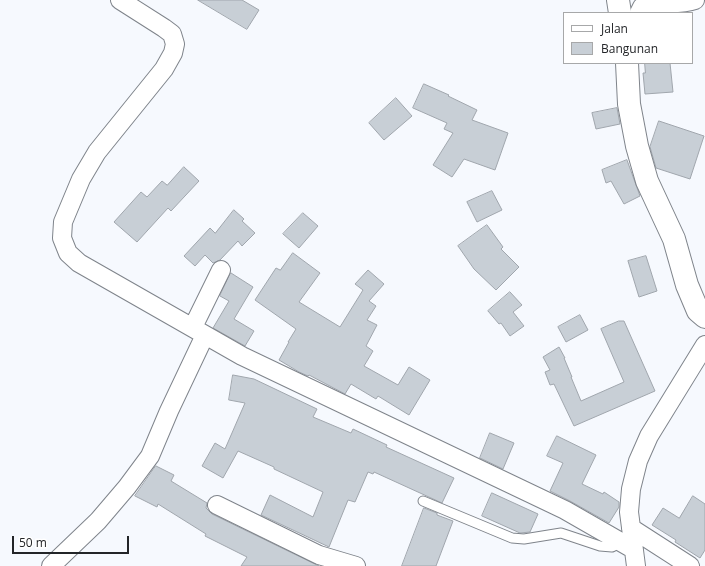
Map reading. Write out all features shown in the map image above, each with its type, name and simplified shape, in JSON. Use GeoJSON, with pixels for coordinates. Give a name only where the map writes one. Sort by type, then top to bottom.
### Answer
{"type":"FeatureCollection","features":[{"type":"Feature","properties":{"kind":"street"},"geometry":{"type":"LineString","coordinates":[[120,0],[172,34],[175,44],[174,49],[164,69],[89,164],[80,179],[63,222],[62,238],[68,253],[79,262],[242,356],[565,510],[630,546],[690,566]]}},
{"type":"Feature","properties":{"kind":"street"},"geometry":{"type":"LineString","coordinates":[[618,0],[620,12]]}},
{"type":"Feature","properties":{"kind":"street"},"geometry":{"type":"LineString","coordinates":[[640,12],[642,7],[651,4],[680,3],[695,0]]}},
{"type":"Feature","properties":{"kind":"street"},"geometry":{"type":"LineString","coordinates":[[626,64],[629,104],[637,146],[647,181],[674,239],[687,285],[698,311],[705,317]]}},
{"type":"Feature","properties":{"kind":"street"},"geometry":{"type":"LineString","coordinates":[[52,566],[98,521],[127,487],[150,456],[169,412],[221,270]]}},
{"type":"Feature","properties":{"kind":"street"},"geometry":{"type":"LineString","coordinates":[[630,546],[629,512],[631,489],[638,461],[649,436],[705,345]]}},
{"type":"Feature","properties":{"kind":"street"},"geometry":{"type":"LineString","coordinates":[[217,505],[319,555],[356,566]]}},
{"type":"Feature","properties":{"kind":"lane"},"geometry":{"type":"LineString","coordinates":[[424,501],[512,538],[524,538],[561,533],[600,546],[630,546]]}},
{"type":"Feature","properties":{"kind":"building"},"geometry":{"type":"Polygon","coordinates":[[[198,0],[242,0],[259,10],[247,29],[198,0]]]}},
{"type":"Feature","properties":{"kind":"building"},"geometry":{"type":"Polygon","coordinates":[[[645,64],[670,64],[673,92],[645,94],[643,73],[645,73],[645,64]]]}},
{"type":"Feature","properties":{"kind":"building"},"geometry":{"type":"Polygon","coordinates":[[[424,84],[477,110],[472,120],[508,133],[495,170],[464,159],[452,177],[433,165],[453,133],[444,129],[447,123],[413,108],[424,84]]]}},
{"type":"Feature","properties":{"kind":"building"},"geometry":{"type":"Polygon","coordinates":[[[396,98],[412,116],[384,140],[369,123],[396,98]]]}},
{"type":"Feature","properties":{"kind":"building"},"geometry":{"type":"Polygon","coordinates":[[[617,108],[620,124],[596,129],[592,113],[617,108]]]}},
{"type":"Feature","properties":{"kind":"building"},"geometry":{"type":"Polygon","coordinates":[[[659,121],[704,136],[690,179],[656,168],[650,147],[659,121]]]}},
{"type":"Feature","properties":{"kind":"building"},"geometry":{"type":"Polygon","coordinates":[[[627,160],[640,196],[624,204],[611,181],[606,183],[602,170],[627,160]]]}},
{"type":"Feature","properties":{"kind":"building"},"geometry":{"type":"Polygon","coordinates":[[[184,167],[199,181],[171,211],[168,208],[137,242],[114,222],[141,192],[147,197],[162,181],[167,185],[184,167]]]}},
{"type":"Feature","properties":{"kind":"building"},"geometry":{"type":"Polygon","coordinates":[[[492,191],[502,210],[477,222],[467,202],[492,191]]]}},
{"type":"Feature","properties":{"kind":"building"},"geometry":{"type":"Polygon","coordinates":[[[234,210],[244,219],[242,221],[255,233],[242,246],[238,241],[220,260],[213,263],[205,255],[195,266],[184,256],[210,228],[215,233],[234,210]]]}},
{"type":"Feature","properties":{"kind":"building"},"geometry":{"type":"Polygon","coordinates":[[[303,213],[318,226],[299,248],[283,234],[303,213]]]}},
{"type":"Feature","properties":{"kind":"building"},"geometry":{"type":"Polygon","coordinates":[[[487,225],[503,247],[501,249],[519,267],[496,290],[474,269],[458,246],[487,225]]]}},
{"type":"Feature","properties":{"kind":"building"},"geometry":{"type":"Polygon","coordinates":[[[293,253],[320,273],[299,302],[340,327],[363,290],[355,284],[368,270],[384,284],[369,301],[376,306],[367,320],[377,325],[366,346],[373,351],[364,366],[398,385],[409,367],[430,380],[409,415],[378,396],[376,399],[351,384],[345,394],[309,375],[308,376],[299,372],[279,360],[296,329],[255,300],[276,268],[280,270],[293,253]]]}},
{"type":"Feature","properties":{"kind":"building"},"geometry":{"type":"Polygon","coordinates":[[[646,256],[657,291],[639,297],[628,261],[646,256]]]}},
{"type":"Feature","properties":{"kind":"building"},"geometry":{"type":"Polygon","coordinates":[[[231,273],[253,287],[234,319],[254,331],[245,346],[213,328],[229,301],[220,296],[231,273]]]}},
{"type":"Feature","properties":{"kind":"building"},"geometry":{"type":"Polygon","coordinates":[[[510,292],[522,305],[513,312],[524,326],[510,336],[501,323],[499,324],[488,311],[510,292]]]}},
{"type":"Feature","properties":{"kind":"building"},"geometry":{"type":"Polygon","coordinates":[[[580,315],[588,330],[566,342],[558,327],[580,315]]]}},
{"type":"Feature","properties":{"kind":"building"},"geometry":{"type":"Polygon","coordinates":[[[619,321],[624,321],[655,391],[574,426],[554,384],[550,385],[545,372],[550,370],[543,357],[559,347],[565,358],[581,401],[624,382],[601,329],[619,321]]]}},
{"type":"Feature","properties":{"kind":"building"},"geometry":{"type":"Polygon","coordinates":[[[233,375],[254,379],[317,409],[313,417],[351,433],[353,429],[387,445],[386,447],[454,478],[442,503],[374,472],[373,474],[368,472],[355,502],[348,500],[329,547],[261,515],[270,495],[313,517],[323,492],[274,469],[274,467],[238,451],[223,478],[202,466],[215,443],[225,449],[245,403],[229,400],[233,375]]]}},
{"type":"Feature","properties":{"kind":"building"},"geometry":{"type":"Polygon","coordinates":[[[490,433],[514,443],[503,469],[480,458],[490,433]]]}},
{"type":"Feature","properties":{"kind":"building"},"geometry":{"type":"Polygon","coordinates":[[[557,436],[596,455],[582,484],[603,494],[604,492],[619,502],[619,507],[609,523],[550,491],[563,463],[547,456],[557,436]]]}},
{"type":"Feature","properties":{"kind":"building"},"geometry":{"type":"Polygon","coordinates":[[[156,466],[174,475],[171,481],[207,503],[206,508],[212,514],[319,566],[241,566],[247,557],[205,536],[206,534],[158,504],[157,507],[135,496],[156,466]]]}},
{"type":"Feature","properties":{"kind":"building"},"geometry":{"type":"Polygon","coordinates":[[[492,493],[538,514],[530,532],[520,533],[482,516],[492,493]]]}},
{"type":"Feature","properties":{"kind":"building"},"geometry":{"type":"Polygon","coordinates":[[[693,496],[705,504],[705,550],[700,558],[675,542],[676,540],[652,525],[663,508],[679,518],[693,496]]]}},
{"type":"Feature","properties":{"kind":"building"},"geometry":{"type":"Polygon","coordinates":[[[424,508],[453,521],[436,566],[402,566],[424,508]]]}}]}
